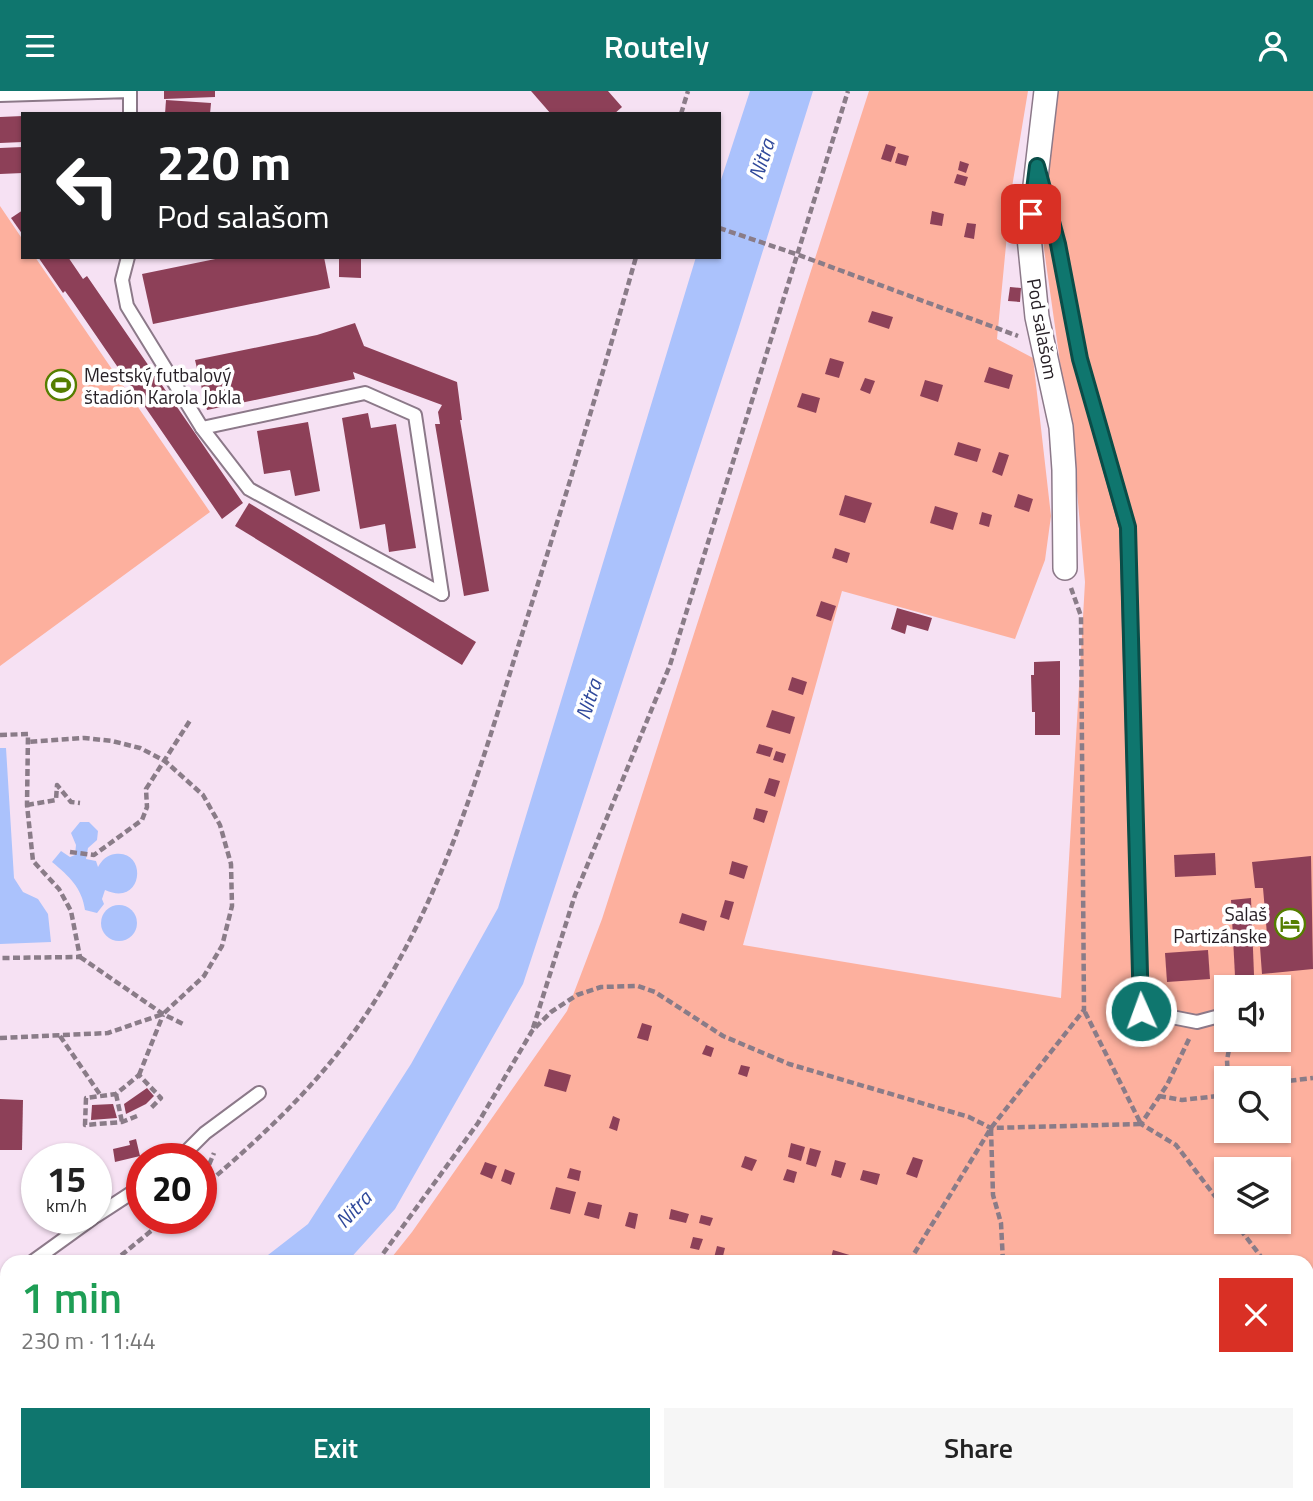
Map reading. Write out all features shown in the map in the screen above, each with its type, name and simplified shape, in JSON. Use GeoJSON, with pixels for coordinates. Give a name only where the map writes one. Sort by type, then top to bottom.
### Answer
{"type":"FeatureCollection","features":[{"type":"Feature","properties":{"kind":"street","name":"Pod salašom"},"geometry":{"type":"LineString","coordinates":[[1046,91],[1028,237],[1037,317],[1061,427],[1065,568]]}},
{"type":"Feature","properties":{"kind":"lane"},"geometry":{"type":"LineString","coordinates":[[0,96],[130,91],[130,112]]}},
{"type":"Feature","properties":{"kind":"lane"},"geometry":{"type":"LineString","coordinates":[[1037,166],[1058,244],[1080,359],[1128,527],[1141,1011],[1197,1022],[1214,1017]]}},
{"type":"Feature","properties":{"kind":"lane"},"geometry":{"type":"LineString","coordinates":[[127,259],[122,280],[127,306],[202,428],[249,489],[442,594],[415,415],[365,393],[202,428]]}},
{"type":"Feature","properties":{"kind":"lane"},"geometry":{"type":"LineString","coordinates":[[195,1143],[259,1093]]}},
{"type":"Feature","properties":{"kind":"lane"},"geometry":{"type":"LineString","coordinates":[[42,1255],[71,1234]]}},
{"type":"Feature","properties":{"kind":"path"},"geometry":{"type":"LineString","coordinates":[[682,112],[688,91]]}},
{"type":"Feature","properties":{"kind":"path"},"geometry":{"type":"LineString","coordinates":[[382,1255],[478,1123],[532,1031],[575,895],[670,665],[848,91]]}},
{"type":"Feature","properties":{"kind":"path"},"geometry":{"type":"LineString","coordinates":[[721,230],[796,254],[1045,346]]}},
{"type":"Feature","properties":{"kind":"path"},"geometry":{"type":"LineString","coordinates":[[217,1175],[279,1120],[323,1073],[373,1004],[399,962],[430,900],[464,815],[502,700],[567,493],[635,259]]}},
{"type":"Feature","properties":{"kind":"path"},"geometry":{"type":"LineString","coordinates":[[1065,568],[1081,617],[1084,1010],[1141,1124],[1176,1145],[1214,1195]]}},
{"type":"Feature","properties":{"kind":"path"},"geometry":{"type":"LineString","coordinates":[[72,852],[94,855],[142,820],[146,807],[146,789],[191,719]]}},
{"type":"Feature","properties":{"kind":"path"},"geometry":{"type":"LineString","coordinates":[[0,735],[28,734],[27,805],[33,861],[59,888],[71,911],[80,957]]}},
{"type":"Feature","properties":{"kind":"path"},"geometry":{"type":"LineString","coordinates":[[0,1038],[108,1033],[163,1014],[204,976],[222,946],[232,906],[231,864],[220,825],[203,795],[165,761],[141,748],[112,741],[84,739],[28,743]]}},
{"type":"Feature","properties":{"kind":"path"},"geometry":{"type":"LineString","coordinates":[[27,805],[56,800],[57,785],[71,802],[80,803]]}},
{"type":"Feature","properties":{"kind":"path"},"geometry":{"type":"LineString","coordinates":[[0,958],[80,957],[163,1014],[183,1024]]}},
{"type":"Feature","properties":{"kind":"path"},"geometry":{"type":"LineString","coordinates":[[532,1031],[551,1012],[577,995],[600,987],[638,986],[655,992],[723,1037],[789,1064],[969,1117],[991,1128],[1141,1124]]}},
{"type":"Feature","properties":{"kind":"path"},"geometry":{"type":"LineString","coordinates":[[913,1255],[991,1128],[1084,1010]]}},
{"type":"Feature","properties":{"kind":"path"},"geometry":{"type":"LineString","coordinates":[[137,1116],[122,1122],[85,1125],[86,1098],[116,1094],[139,1075],[163,1014]]}},
{"type":"Feature","properties":{"kind":"path"},"geometry":{"type":"LineString","coordinates":[[1141,1124],[1167,1085],[1197,1022]]}},
{"type":"Feature","properties":{"kind":"path"},"geometry":{"type":"LineString","coordinates":[[59,1035],[101,1096]]}},
{"type":"Feature","properties":{"kind":"path"},"geometry":{"type":"LineString","coordinates":[[139,1075],[161,1098],[151,1108]]}},
{"type":"Feature","properties":{"kind":"path"},"geometry":{"type":"LineString","coordinates":[[1291,1081],[1313,1078]]}},
{"type":"Feature","properties":{"kind":"path"},"geometry":{"type":"LineString","coordinates":[[116,1094],[122,1122]]}},
{"type":"Feature","properties":{"kind":"path"},"geometry":{"type":"LineString","coordinates":[[1159,1096],[1182,1100],[1214,1096]]}},
{"type":"Feature","properties":{"kind":"path"},"geometry":{"type":"LineString","coordinates":[[991,1128],[993,1195],[1001,1223],[1003,1255]]}},
{"type":"Feature","properties":{"kind":"path"},"geometry":{"type":"LineString","coordinates":[[122,1255],[147,1234]]}},
{"type":"Feature","properties":{"kind":"path"},"geometry":{"type":"LineString","coordinates":[[1244,1234],[1260,1255]]}},
{"type":"Feature","properties":{"kind":"shaded area"},"geometry":{"type":"Polygon","coordinates":[[[869,91],[1028,91],[1011,193],[997,339],[1033,358],[1051,516],[1045,560],[1015,639],[842,591],[743,945],[1061,998],[1085,582],[1075,468],[1044,249],[1042,191],[1056,91],[1313,91],[1313,1255],[394,1255],[567,1011],[602,919],[869,91]]]}},
{"type":"Feature","properties":{"kind":"shaded area","name":"Mestský futbalový štadión Karola Jokla"},"geometry":{"type":"Polygon","coordinates":[[[0,206],[21,237],[21,259],[36,259],[210,512],[0,666],[0,206]]]}},
{"type":"Feature","properties":{"kind":"water","name":"Nitra"},"geometry":{"type":"Polygon","coordinates":[[[750,91],[813,91],[739,327],[523,984],[395,1209],[353,1255],[268,1255],[308,1224],[411,1064],[498,908],[695,259],[721,259],[721,180],[750,91]]]}},
{"type":"Feature","properties":{"kind":"water"},"geometry":{"type":"Polygon","coordinates":[[[0,748],[6,748],[14,878],[23,892],[38,899],[48,914],[51,942],[0,944],[0,748]]]}},
{"type":"Feature","properties":{"kind":"water"},"geometry":{"type":"Polygon","coordinates":[[[80,822],[89,822],[98,831],[97,840],[88,848],[86,859],[96,861],[98,867],[110,855],[126,855],[133,860],[137,868],[134,885],[128,891],[118,893],[105,890],[102,899],[104,904],[97,913],[85,910],[74,883],[52,862],[61,851],[70,857],[75,855],[76,845],[71,833],[80,822]]]}},
{"type":"Feature","properties":{"kind":"water"},"geometry":{"type":"Polygon","coordinates":[[[119,905],[132,910],[137,923],[132,936],[119,941],[106,936],[101,923],[106,910],[119,905]]]}},
{"type":"Feature","properties":{"kind":"building"},"geometry":{"type":"Polygon","coordinates":[[[164,91],[215,91],[215,97],[164,99],[164,91]]]}},
{"type":"Feature","properties":{"kind":"building"},"geometry":{"type":"Polygon","coordinates":[[[531,91],[608,91],[622,107],[616,112],[549,112],[531,91]]]}},
{"type":"Feature","properties":{"kind":"building"},"geometry":{"type":"Polygon","coordinates":[[[166,100],[211,103],[210,112],[165,112],[166,100]]]}},
{"type":"Feature","properties":{"kind":"building"},"geometry":{"type":"Polygon","coordinates":[[[21,116],[21,142],[0,143],[0,117],[21,116]]]}},
{"type":"Feature","properties":{"kind":"building"},"geometry":{"type":"Polygon","coordinates":[[[886,144],[896,147],[891,162],[881,159],[886,144]]]}},
{"type":"Feature","properties":{"kind":"building"},"geometry":{"type":"Polygon","coordinates":[[[21,147],[21,173],[0,174],[0,148],[21,147]]]}},
{"type":"Feature","properties":{"kind":"building"},"geometry":{"type":"Polygon","coordinates":[[[898,153],[909,156],[906,166],[895,163],[898,153]]]}},
{"type":"Feature","properties":{"kind":"building"},"geometry":{"type":"Polygon","coordinates":[[[960,161],[969,164],[966,173],[958,170],[960,161]]]}},
{"type":"Feature","properties":{"kind":"building"},"geometry":{"type":"Polygon","coordinates":[[[957,174],[968,177],[965,186],[954,183],[957,174]]]}},
{"type":"Feature","properties":{"kind":"building"},"geometry":{"type":"Polygon","coordinates":[[[21,211],[21,232],[11,218],[21,211]]]}},
{"type":"Feature","properties":{"kind":"building"},"geometry":{"type":"Polygon","coordinates":[[[932,211],[944,214],[942,226],[930,224],[932,211]]]}},
{"type":"Feature","properties":{"kind":"building"},"geometry":{"type":"Polygon","coordinates":[[[967,223],[976,224],[974,239],[964,237],[967,223]]]}},
{"type":"Feature","properties":{"kind":"building"},"geometry":{"type":"Polygon","coordinates":[[[39,259],[69,259],[83,279],[87,276],[243,503],[222,519],[73,302],[65,291],[63,293],[39,259]]]}},
{"type":"Feature","properties":{"kind":"building"},"geometry":{"type":"Polygon","coordinates":[[[215,259],[324,259],[330,288],[153,324],[142,274],[215,259]]]}},
{"type":"Feature","properties":{"kind":"building"},"geometry":{"type":"Polygon","coordinates":[[[339,259],[361,259],[361,278],[339,277],[339,259]]]}},
{"type":"Feature","properties":{"kind":"building"},"geometry":{"type":"Polygon","coordinates":[[[1010,287],[1021,288],[1020,302],[1008,301],[1010,287]]]}},
{"type":"Feature","properties":{"kind":"building"},"geometry":{"type":"Polygon","coordinates":[[[872,311],[893,317],[889,329],[868,322],[872,311]]]}},
{"type":"Feature","properties":{"kind":"building"},"geometry":{"type":"Polygon","coordinates":[[[355,323],[364,346],[457,382],[460,420],[489,591],[464,596],[435,424],[440,424],[438,412],[442,405],[353,372],[355,379],[207,410],[195,360],[317,335],[355,323]]]}},
{"type":"Feature","properties":{"kind":"building"},"geometry":{"type":"Polygon","coordinates":[[[830,358],[844,362],[839,378],[825,374],[830,358]]]}},
{"type":"Feature","properties":{"kind":"building"},"geometry":{"type":"Polygon","coordinates":[[[989,367],[1013,375],[1009,389],[984,382],[989,367]]]}},
{"type":"Feature","properties":{"kind":"building"},"geometry":{"type":"Polygon","coordinates":[[[865,378],[875,381],[870,394],[860,390],[865,378]]]}},
{"type":"Feature","properties":{"kind":"building"},"geometry":{"type":"Polygon","coordinates":[[[925,380],[943,385],[938,402],[920,396],[925,380]]]}},
{"type":"Feature","properties":{"kind":"building"},"geometry":{"type":"Polygon","coordinates":[[[802,393],[820,398],[816,413],[797,407],[802,393]]]}},
{"type":"Feature","properties":{"kind":"building"},"geometry":{"type":"Polygon","coordinates":[[[368,413],[371,428],[396,424],[416,548],[389,552],[385,524],[360,529],[342,418],[368,413]]]}},
{"type":"Feature","properties":{"kind":"building"},"geometry":{"type":"Polygon","coordinates":[[[308,422],[320,491],[295,496],[290,470],[264,474],[257,431],[308,422]]]}},
{"type":"Feature","properties":{"kind":"building"},"geometry":{"type":"Polygon","coordinates":[[[958,442],[981,449],[977,462],[954,455],[958,442]]]}},
{"type":"Feature","properties":{"kind":"building"},"geometry":{"type":"Polygon","coordinates":[[[999,452],[1009,455],[1002,476],[992,472],[999,452]]]}},
{"type":"Feature","properties":{"kind":"building"},"geometry":{"type":"Polygon","coordinates":[[[1018,494],[1033,499],[1029,512],[1014,507],[1018,494]]]}},
{"type":"Feature","properties":{"kind":"building"},"geometry":{"type":"Polygon","coordinates":[[[845,495],[872,503],[865,523],[839,515],[845,495]]]}},
{"type":"Feature","properties":{"kind":"building"},"geometry":{"type":"Polygon","coordinates":[[[249,503],[476,642],[462,665],[235,526],[249,503]]]}},
{"type":"Feature","properties":{"kind":"building"},"geometry":{"type":"Polygon","coordinates":[[[935,506],[958,513],[953,530],[930,523],[935,506]]]}},
{"type":"Feature","properties":{"kind":"building"},"geometry":{"type":"Polygon","coordinates":[[[982,512],[992,515],[989,527],[979,524],[982,512]]]}},
{"type":"Feature","properties":{"kind":"building"},"geometry":{"type":"Polygon","coordinates":[[[835,548],[850,553],[847,563],[832,558],[835,548]]]}},
{"type":"Feature","properties":{"kind":"building"},"geometry":{"type":"Polygon","coordinates":[[[821,601],[836,606],[831,621],[816,616],[821,601]]]}},
{"type":"Feature","properties":{"kind":"building"},"geometry":{"type":"Polygon","coordinates":[[[897,608],[932,618],[928,631],[907,625],[905,634],[891,629],[897,608]]]}},
{"type":"Feature","properties":{"kind":"building"},"geometry":{"type":"Polygon","coordinates":[[[1060,661],[1060,735],[1035,735],[1031,675],[1034,675],[1034,662],[1060,661]]]}},
{"type":"Feature","properties":{"kind":"building"},"geometry":{"type":"Polygon","coordinates":[[[792,677],[807,682],[803,695],[788,690],[792,677]]]}},
{"type":"Feature","properties":{"kind":"building"},"geometry":{"type":"Polygon","coordinates":[[[772,710],[795,717],[790,734],[766,727],[772,710]]]}},
{"type":"Feature","properties":{"kind":"building"},"geometry":{"type":"Polygon","coordinates":[[[759,744],[773,748],[770,757],[756,753],[759,744]]]}},
{"type":"Feature","properties":{"kind":"building"},"geometry":{"type":"Polygon","coordinates":[[[776,751],[786,754],[783,763],[773,760],[776,751]]]}},
{"type":"Feature","properties":{"kind":"building"},"geometry":{"type":"Polygon","coordinates":[[[769,778],[780,781],[775,797],[764,793],[769,778]]]}},
{"type":"Feature","properties":{"kind":"building"},"geometry":{"type":"Polygon","coordinates":[[[756,808],[768,811],[764,823],[753,819],[756,808]]]}},
{"type":"Feature","properties":{"kind":"building"},"geometry":{"type":"Polygon","coordinates":[[[1215,853],[1216,875],[1175,877],[1174,855],[1215,853]]]}},
{"type":"Feature","properties":{"kind":"building","name":"Salaš Partizánske"},"geometry":{"type":"Polygon","coordinates":[[[1311,856],[1313,969],[1262,974],[1260,947],[1268,946],[1263,888],[1255,888],[1252,862],[1311,856]]]}},
{"type":"Feature","properties":{"kind":"building"},"geometry":{"type":"Polygon","coordinates":[[[732,861],[748,866],[744,879],[729,874],[732,861]]]}},
{"type":"Feature","properties":{"kind":"building"},"geometry":{"type":"Polygon","coordinates":[[[1251,898],[1254,975],[1235,975],[1231,900],[1251,898]]]}},
{"type":"Feature","properties":{"kind":"building"},"geometry":{"type":"Polygon","coordinates":[[[725,900],[734,902],[729,920],[720,917],[725,900]]]}},
{"type":"Feature","properties":{"kind":"building"},"geometry":{"type":"Polygon","coordinates":[[[682,913],[707,921],[704,931],[679,923],[682,913]]]}},
{"type":"Feature","properties":{"kind":"building"},"geometry":{"type":"Polygon","coordinates":[[[1208,950],[1210,979],[1167,982],[1165,953],[1208,950]]]}},
{"type":"Feature","properties":{"kind":"building"},"geometry":{"type":"Polygon","coordinates":[[[642,1023],[652,1026],[648,1041],[637,1038],[642,1023]]]}},
{"type":"Feature","properties":{"kind":"building"},"geometry":{"type":"Polygon","coordinates":[[[706,1045],[714,1048],[711,1057],[702,1054],[706,1045]]]}},
{"type":"Feature","properties":{"kind":"building"},"geometry":{"type":"Polygon","coordinates":[[[741,1065],[750,1067],[747,1077],[738,1074],[741,1065]]]}},
{"type":"Feature","properties":{"kind":"building"},"geometry":{"type":"Polygon","coordinates":[[[549,1069],[571,1075],[566,1092],[544,1086],[549,1069]]]}},
{"type":"Feature","properties":{"kind":"building"},"geometry":{"type":"Polygon","coordinates":[[[147,1088],[154,1096],[146,1104],[126,1114],[124,1104],[147,1088]]]}},
{"type":"Feature","properties":{"kind":"building"},"geometry":{"type":"Polygon","coordinates":[[[0,1099],[23,1100],[21,1150],[0,1150],[0,1099]]]}},
{"type":"Feature","properties":{"kind":"building"},"geometry":{"type":"Polygon","coordinates":[[[113,1104],[117,1118],[91,1120],[92,1105],[113,1104]]]}},
{"type":"Feature","properties":{"kind":"building"},"geometry":{"type":"Polygon","coordinates":[[[613,1116],[620,1119],[617,1131],[609,1128],[613,1116]]]}},
{"type":"Feature","properties":{"kind":"building"},"geometry":{"type":"Polygon","coordinates":[[[791,1143],[805,1147],[801,1161],[788,1157],[791,1143]]]}},
{"type":"Feature","properties":{"kind":"building"},"geometry":{"type":"Polygon","coordinates":[[[126,1146],[126,1159],[115,1162],[113,1149],[126,1146]]]}},
{"type":"Feature","properties":{"kind":"building"},"geometry":{"type":"Polygon","coordinates":[[[810,1148],[821,1151],[816,1167],[806,1164],[810,1148]]]}},
{"type":"Feature","properties":{"kind":"building"},"geometry":{"type":"Polygon","coordinates":[[[745,1156],[757,1160],[752,1171],[741,1167],[745,1156]]]}},
{"type":"Feature","properties":{"kind":"building"},"geometry":{"type":"Polygon","coordinates":[[[913,1157],[923,1160],[917,1178],[906,1174],[913,1157]]]}},
{"type":"Feature","properties":{"kind":"building"},"geometry":{"type":"Polygon","coordinates":[[[835,1160],[846,1163],[841,1178],[831,1175],[835,1160]]]}},
{"type":"Feature","properties":{"kind":"building"},"geometry":{"type":"Polygon","coordinates":[[[485,1162],[497,1166],[492,1179],[480,1174],[485,1162]]]}},
{"type":"Feature","properties":{"kind":"building"},"geometry":{"type":"Polygon","coordinates":[[[570,1168],[581,1171],[579,1181],[567,1178],[570,1168]]]}},
{"type":"Feature","properties":{"kind":"building"},"geometry":{"type":"Polygon","coordinates":[[[505,1169],[515,1173],[511,1185],[501,1181],[505,1169]]]}},
{"type":"Feature","properties":{"kind":"building"},"geometry":{"type":"Polygon","coordinates":[[[787,1169],[797,1172],[794,1183],[783,1180],[787,1169]]]}},
{"type":"Feature","properties":{"kind":"building"},"geometry":{"type":"Polygon","coordinates":[[[863,1170],[880,1174],[877,1185],[860,1180],[863,1170]]]}},
{"type":"Feature","properties":{"kind":"building"},"geometry":{"type":"Polygon","coordinates":[[[556,1187],[576,1192],[570,1214],[550,1209],[556,1187]]]}},
{"type":"Feature","properties":{"kind":"building"},"geometry":{"type":"Polygon","coordinates":[[[588,1202],[602,1205],[599,1219],[584,1215],[588,1202]]]}},
{"type":"Feature","properties":{"kind":"building"},"geometry":{"type":"Polygon","coordinates":[[[671,1209],[689,1214],[686,1223],[669,1219],[671,1209]]]}},
{"type":"Feature","properties":{"kind":"building"},"geometry":{"type":"Polygon","coordinates":[[[629,1212],[638,1214],[635,1229],[625,1226],[629,1212]]]}},
{"type":"Feature","properties":{"kind":"building"},"geometry":{"type":"Polygon","coordinates":[[[701,1215],[713,1218],[710,1226],[699,1223],[701,1215]]]}},
{"type":"Feature","properties":{"kind":"building"},"geometry":{"type":"Polygon","coordinates":[[[693,1237],[703,1239],[699,1250],[690,1248],[693,1237]]]}},
{"type":"Feature","properties":{"kind":"building"},"geometry":{"type":"Polygon","coordinates":[[[717,1246],[725,1248],[723,1255],[715,1255],[717,1246]]]}},
{"type":"Feature","properties":{"kind":"building"},"geometry":{"type":"Polygon","coordinates":[[[833,1250],[850,1255],[832,1255],[833,1250]]]}},
{"type":"Feature","properties":{"kind":"place","name":"Mestský futbalový štadión Karola Jokla"},"geometry":{"type":"Point","coordinates":[61,385]}},
{"type":"Feature","properties":{"kind":"place","name":"Salaš Partizánske"},"geometry":{"type":"Point","coordinates":[1290,924]}},
{"type":"Feature","properties":{"kind":"route"},"geometry":{"type":"LineString","coordinates":[[1031,214],[1037,166],[1058,244],[1080,359],[1128,527],[1141,1011]]}}]}
